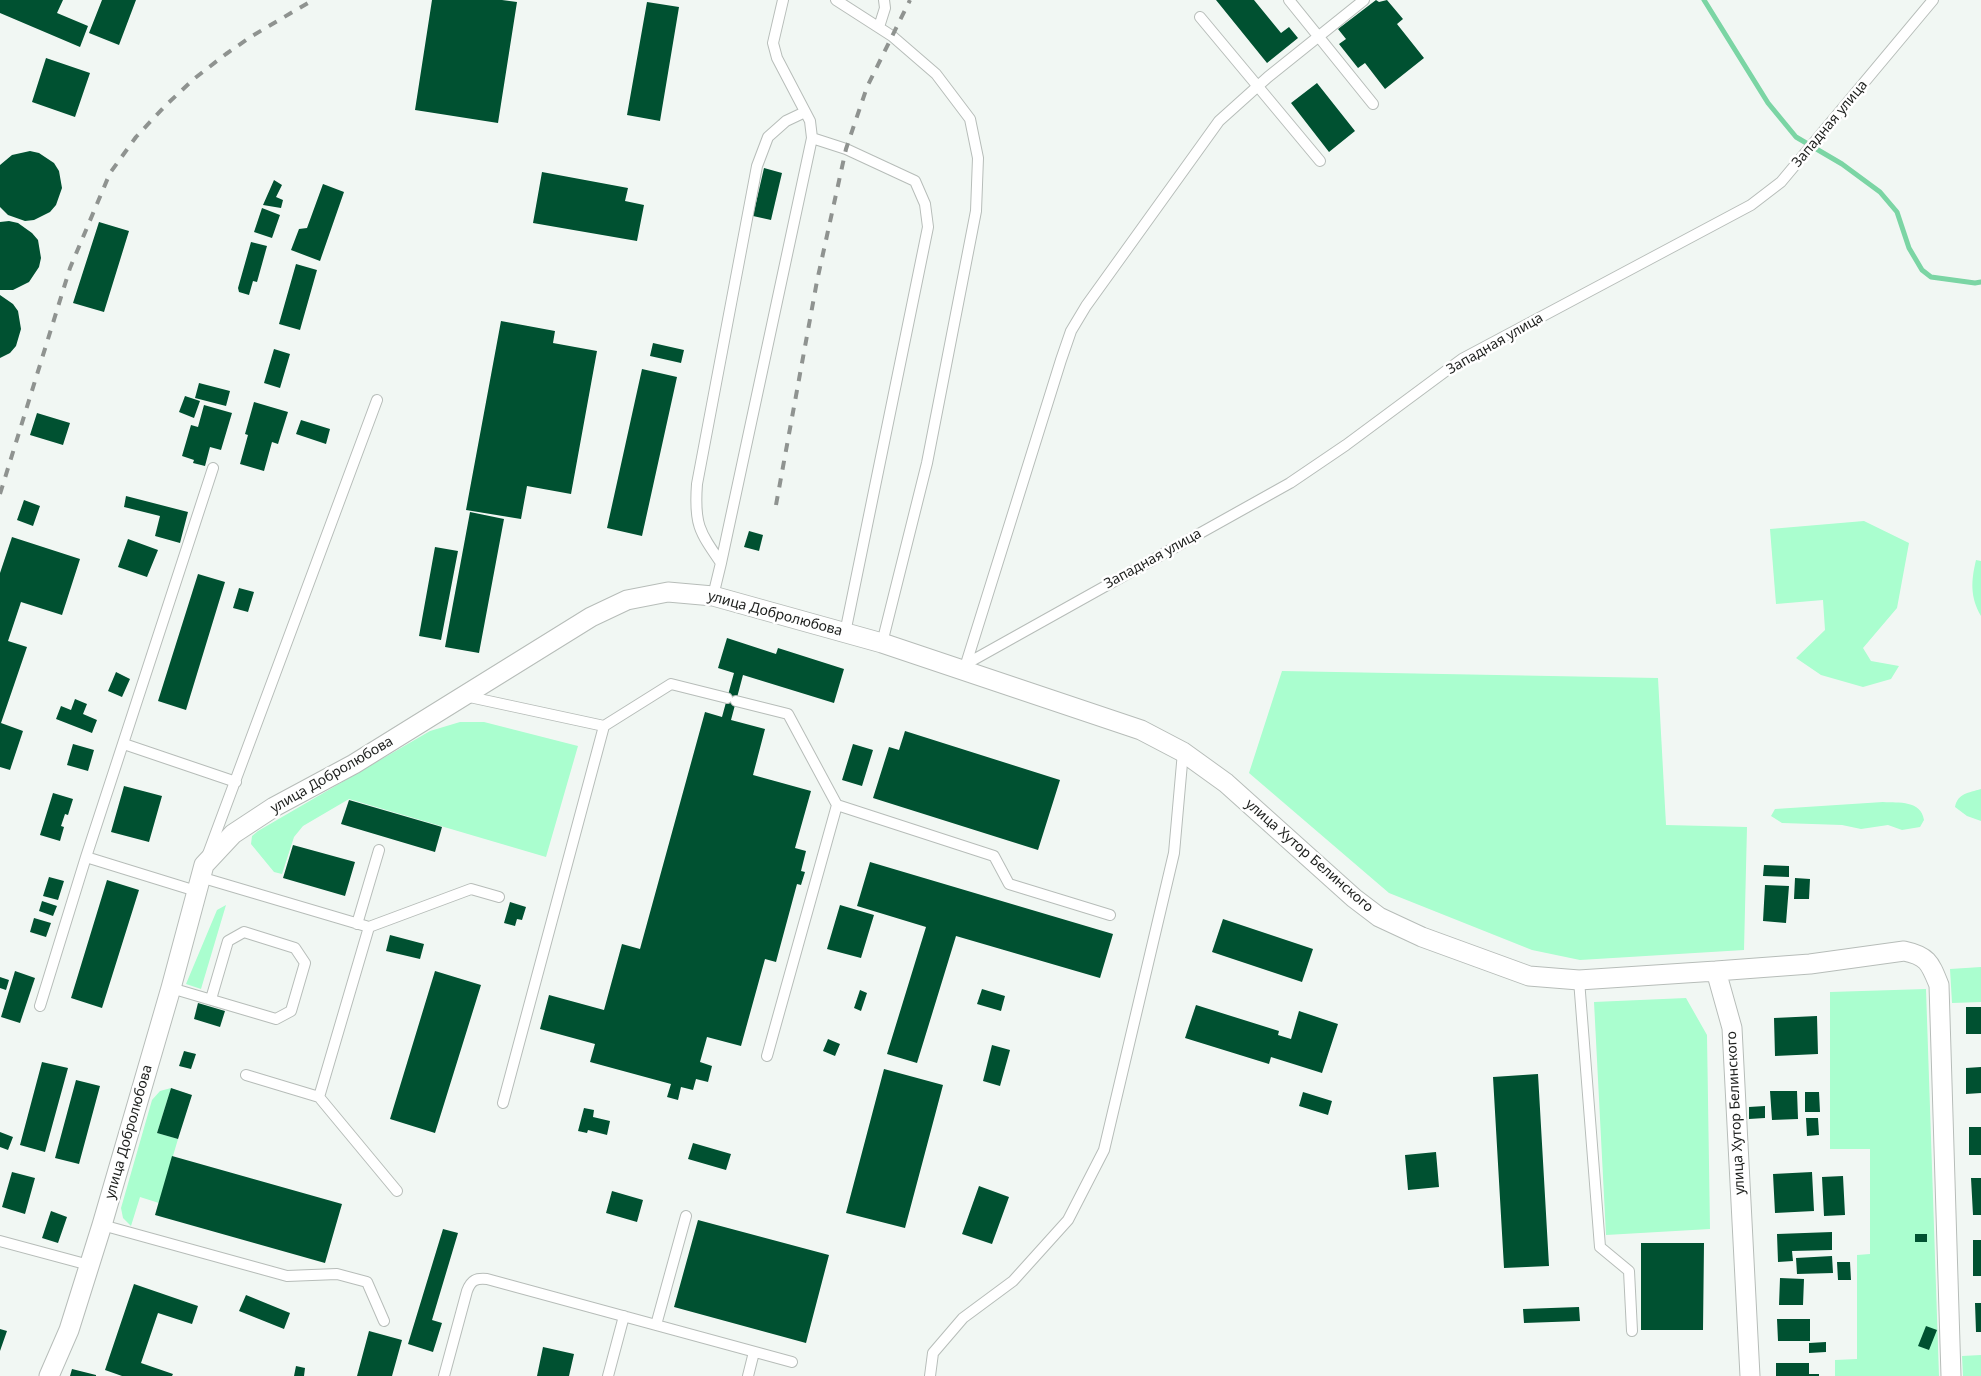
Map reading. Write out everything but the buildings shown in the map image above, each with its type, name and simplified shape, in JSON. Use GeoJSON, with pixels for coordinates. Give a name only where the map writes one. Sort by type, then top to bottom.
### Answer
{"type":"FeatureCollection","features":[{"type":"Feature","properties":{"kind":"street","name":"улица Добролюбова"},"geometry":{"type":"LineString","coordinates":[[49,1376],[69,1330],[102,1225],[171,988],[200,878],[233,834],[274,807],[354,764],[591,617],[627,600],[668,592],[713,596],[965,667]]}},
{"type":"Feature","properties":{"kind":"street","name":"улица Хутор Белинского"},"geometry":{"type":"LineString","coordinates":[[965,667],[1140,730],[1183,752],[1226,783],[1354,898],[1379,917],[1422,938],[1528,976],[1579,980],[1716,972],[1732,1028],[1750,1376]]}},
{"type":"Feature","properties":{"kind":"street"},"geometry":{"type":"LineString","coordinates":[[1716,972],[1810,964],[1904,951],[1920,954],[1930,964],[1939,985],[1951,1376]]}},
{"type":"Feature","properties":{"kind":"lane"},"geometry":{"type":"LineString","coordinates":[[713,596],[812,138],[810,121],[777,58],[773,43],[783,0]]}},
{"type":"Feature","properties":{"kind":"lane"},"geometry":{"type":"LineString","coordinates":[[836,0],[892,36],[936,74],[970,119],[978,158],[976,211],[927,463],[882,643]]}},
{"type":"Feature","properties":{"kind":"lane"},"geometry":{"type":"LineString","coordinates":[[879,28],[884,0]]}},
{"type":"Feature","properties":{"kind":"lane"},"geometry":{"type":"LineString","coordinates":[[1289,0],[1374,104]]}},
{"type":"Feature","properties":{"kind":"lane"},"geometry":{"type":"LineString","coordinates":[[965,667],[1071,331],[1086,306],[1219,121],[1258,86],[1364,0]]}},
{"type":"Feature","properties":{"kind":"lane","name":"Западная улица"},"geometry":{"type":"LineString","coordinates":[[965,667],[1290,483],[1346,445],[1462,359],[1751,205],[1781,182],[1933,0]]}},
{"type":"Feature","properties":{"kind":"lane"},"geometry":{"type":"LineString","coordinates":[[1200,17],[1320,161]]}},
{"type":"Feature","properties":{"kind":"lane"},"geometry":{"type":"LineString","coordinates":[[721,563],[701,534],[695,510],[699,475],[757,166],[768,137],[786,121],[805,112]]}},
{"type":"Feature","properties":{"kind":"lane"},"geometry":{"type":"LineString","coordinates":[[812,138],[846,149],[916,181],[925,204],[928,227],[845,633]]}},
{"type":"Feature","properties":{"kind":"lane"},"geometry":{"type":"LineString","coordinates":[[200,878],[377,400]]}},
{"type":"Feature","properties":{"kind":"lane"},"geometry":{"type":"LineString","coordinates":[[40,1006],[86,857],[214,468]]}},
{"type":"Feature","properties":{"kind":"lane"},"geometry":{"type":"LineString","coordinates":[[503,1103],[604,726],[671,684],[788,714],[837,804],[994,856],[1008,884],[1110,915]]}},
{"type":"Feature","properties":{"kind":"lane"},"geometry":{"type":"LineString","coordinates":[[465,696],[604,726]]}},
{"type":"Feature","properties":{"kind":"lane"},"geometry":{"type":"LineString","coordinates":[[124,744],[236,782]]}},
{"type":"Feature","properties":{"kind":"lane"},"geometry":{"type":"LineString","coordinates":[[930,1376],[933,1352],[963,1318],[1013,1281],[1068,1220],[1104,1150],[1174,852],[1183,752]]}},
{"type":"Feature","properties":{"kind":"lane"},"geometry":{"type":"LineString","coordinates":[[767,1056],[837,804]]}},
{"type":"Feature","properties":{"kind":"lane"},"geometry":{"type":"LineString","coordinates":[[357,924],[379,850]]}},
{"type":"Feature","properties":{"kind":"lane"},"geometry":{"type":"LineString","coordinates":[[86,857],[200,878],[369,927],[471,889],[499,897]]}},
{"type":"Feature","properties":{"kind":"lane"},"geometry":{"type":"LineString","coordinates":[[319,1096],[369,927]]}},
{"type":"Feature","properties":{"kind":"lane"},"geometry":{"type":"LineString","coordinates":[[171,988],[276,1018],[291,1011],[305,963],[296,948],[244,932],[228,940],[210,999]]}},
{"type":"Feature","properties":{"kind":"lane"},"geometry":{"type":"LineString","coordinates":[[1579,980],[1600,1247],[1629,1271],[1632,1332]]}},
{"type":"Feature","properties":{"kind":"lane"},"geometry":{"type":"LineString","coordinates":[[246,1075],[319,1096],[398,1191]]}},
{"type":"Feature","properties":{"kind":"lane"},"geometry":{"type":"LineString","coordinates":[[656,1325],[686,1216]]}},
{"type":"Feature","properties":{"kind":"lane"},"geometry":{"type":"LineString","coordinates":[[102,1225],[287,1276],[338,1274],[367,1282],[384,1322]]}},
{"type":"Feature","properties":{"kind":"lane"},"geometry":{"type":"LineString","coordinates":[[0,1241],[89,1265]]}},
{"type":"Feature","properties":{"kind":"lane"},"geometry":{"type":"LineString","coordinates":[[444,1376],[467,1291],[470,1283],[478,1278],[792,1362]]}},
{"type":"Feature","properties":{"kind":"lane"},"geometry":{"type":"LineString","coordinates":[[608,1376],[624,1316]]}},
{"type":"Feature","properties":{"kind":"lane"},"geometry":{"type":"LineString","coordinates":[[748,1376],[754,1352]]}},
{"type":"Feature","properties":{"kind":"green space"},"geometry":{"type":"Polygon","coordinates":[[[1864,521],[1909,543],[1897,608],[1863,648],[1871,661],[1899,666],[1891,679],[1863,687],[1821,675],[1796,658],[1825,630],[1823,600],[1776,604],[1770,529],[1864,521]]]}},
{"type":"Feature","properties":{"kind":"green space"},"geometry":{"type":"Polygon","coordinates":[[[1976,560],[1981,561],[1981,616],[1977,609],[1972,589],[1976,560]]]}},
{"type":"Feature","properties":{"kind":"green space"},"geometry":{"type":"Polygon","coordinates":[[[1282,671],[1658,678],[1666,825],[1747,827],[1744,950],[1580,960],[1532,950],[1389,893],[1249,773],[1282,671]]]}},
{"type":"Feature","properties":{"kind":"green space"},"geometry":{"type":"Polygon","coordinates":[[[460,722],[484,722],[578,746],[546,857],[349,799],[303,826],[294,837],[282,874],[274,872],[251,844],[252,836],[258,831],[430,731],[460,722]]]}},
{"type":"Feature","properties":{"kind":"green space"},"geometry":{"type":"Polygon","coordinates":[[[1981,789],[1981,821],[1967,816],[1955,807],[1956,802],[1961,796],[1981,789]]]}},
{"type":"Feature","properties":{"kind":"green space"},"geometry":{"type":"Polygon","coordinates":[[[1883,802],[1914,806],[1919,809],[1924,820],[1920,827],[1902,830],[1888,825],[1861,829],[1842,825],[1782,823],[1771,816],[1775,809],[1883,802]]]}},
{"type":"Feature","properties":{"kind":"green space"},"geometry":{"type":"Polygon","coordinates":[[[226,905],[201,989],[186,984],[217,910],[226,905]]]}},
{"type":"Feature","properties":{"kind":"green space"},"geometry":{"type":"Polygon","coordinates":[[[1981,967],[1981,1002],[1952,1003],[1950,969],[1981,967]]]}},
{"type":"Feature","properties":{"kind":"green space"},"geometry":{"type":"Polygon","coordinates":[[[1926,989],[1939,1376],[1835,1376],[1835,1360],[1857,1359],[1857,1255],[1870,1254],[1870,1149],[1830,1149],[1830,992],[1926,989]]]}},
{"type":"Feature","properties":{"kind":"green space"},"geometry":{"type":"Polygon","coordinates":[[[1686,998],[1707,1035],[1710,1229],[1606,1235],[1594,1002],[1686,998]]]}},
{"type":"Feature","properties":{"kind":"green space"},"geometry":{"type":"Polygon","coordinates":[[[171,1088],[157,1133],[178,1139],[159,1203],[140,1197],[131,1226],[123,1218],[121,1208],[152,1100],[160,1091],[171,1088]]]}},
{"type":"Feature","properties":{"kind":"green space"},"geometry":{"type":"Polygon","coordinates":[[[1981,1355],[1981,1376],[1963,1376],[1962,1356],[1981,1355]]]}},
{"type":"Feature","properties":{"kind":"waterway"},"geometry":{"type":"LineString","coordinates":[[1704,0],[1768,103],[1796,137],[1842,164],[1880,192],[1897,212],[1909,248],[1922,270],[1931,277],[1975,283],[1981,282]]}},
{"type":"Feature","properties":{"kind":"railway"},"geometry":{"type":"LineString","coordinates":[[0,494],[70,268],[110,173],[136,137],[195,78],[252,36],[313,0]]}},
{"type":"Feature","properties":{"kind":"railway"},"geometry":{"type":"LineString","coordinates":[[776,505],[817,281],[846,149],[867,87],[910,0]]}}]}
